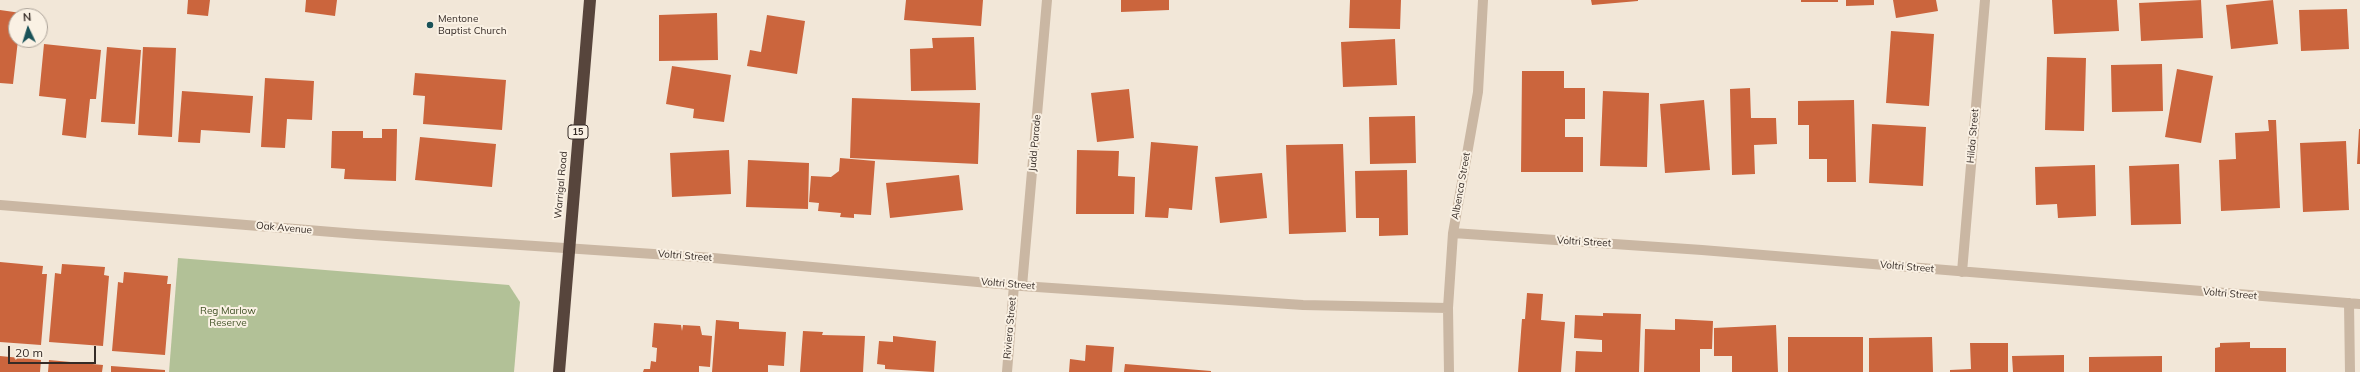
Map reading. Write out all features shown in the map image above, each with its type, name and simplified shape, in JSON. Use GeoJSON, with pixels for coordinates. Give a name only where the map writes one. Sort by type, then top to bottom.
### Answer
{"type":"FeatureCollection","features":[{"type":"Feature","properties":{"kind":"highway","name":"Warrigal Road"},"geometry":{"type":"LineString","coordinates":[[559,372],[568,248],[590,0]]}},
{"type":"Feature","properties":{"kind":"street","name":"Judd Parade"},"geometry":{"type":"LineString","coordinates":[[1018,285],[1047,0]]}},
{"type":"Feature","properties":{"kind":"street","name":"Albenca Street"},"geometry":{"type":"LineString","coordinates":[[1449,372],[1448,308],[1453,233],[1478,92],[1483,0]]}},
{"type":"Feature","properties":{"kind":"street","name":"Hilda Street"},"geometry":{"type":"LineString","coordinates":[[1962,272],[1984,0]]}},
{"type":"Feature","properties":{"kind":"street","name":"Oak Avenue"},"geometry":{"type":"LineString","coordinates":[[0,205],[357,234],[568,248]]}},
{"type":"Feature","properties":{"kind":"street","name":"Voltri Street"},"geometry":{"type":"LineString","coordinates":[[1453,233],[1649,246],[2360,304]]}},
{"type":"Feature","properties":{"kind":"street","name":"Voltri Street"},"geometry":{"type":"LineString","coordinates":[[568,248],[1018,285],[1303,305],[1448,308]]}},
{"type":"Feature","properties":{"kind":"street","name":"Riviera Street"},"geometry":{"type":"LineString","coordinates":[[1007,372],[1018,285]]}},
{"type":"Feature","properties":{"kind":"street"},"geometry":{"type":"LineString","coordinates":[[2349,303],[2350,372]]}},
{"type":"Feature","properties":{"kind":"green space","name":"Reg Marlow Reserve"},"geometry":{"type":"Polygon","coordinates":[[[178,258],[509,285],[520,302],[514,372],[169,372],[178,258]]]}},
{"type":"Feature","properties":{"kind":"building"},"geometry":{"type":"Polygon","coordinates":[[[188,0],[210,0],[208,16],[187,14],[188,0]]]}},
{"type":"Feature","properties":{"kind":"building"},"geometry":{"type":"Polygon","coordinates":[[[306,0],[337,0],[335,16],[305,12],[306,0]]]}},
{"type":"Feature","properties":{"kind":"building"},"geometry":{"type":"Polygon","coordinates":[[[906,0],[983,0],[981,26],[904,20],[906,0]]]}},
{"type":"Feature","properties":{"kind":"building"},"geometry":{"type":"Polygon","coordinates":[[[1121,0],[1169,0],[1169,10],[1121,12],[1121,0]]]}},
{"type":"Feature","properties":{"kind":"building"},"geometry":{"type":"Polygon","coordinates":[[[1350,0],[1401,0],[1400,29],[1349,28],[1350,0]]]}},
{"type":"Feature","properties":{"kind":"building"},"geometry":{"type":"Polygon","coordinates":[[[1591,0],[1638,0],[1638,1],[1592,5],[1591,0]]]}},
{"type":"Feature","properties":{"kind":"building"},"geometry":{"type":"Polygon","coordinates":[[[1801,0],[1838,0],[1838,2],[1801,2],[1801,0]]]}},
{"type":"Feature","properties":{"kind":"building"},"geometry":{"type":"Polygon","coordinates":[[[1846,0],[1874,0],[1874,5],[1846,6],[1846,0]]]}},
{"type":"Feature","properties":{"kind":"building"},"geometry":{"type":"Polygon","coordinates":[[[1893,0],[1936,0],[1938,11],[1896,18],[1893,0]]]}},
{"type":"Feature","properties":{"kind":"building"},"geometry":{"type":"Polygon","coordinates":[[[2052,0],[2117,0],[2119,31],[2054,34],[2052,0]]]}},
{"type":"Feature","properties":{"kind":"building"},"geometry":{"type":"Polygon","coordinates":[[[2201,0],[2203,38],[2141,41],[2139,3],[2201,0]]]}},
{"type":"Feature","properties":{"kind":"building"},"geometry":{"type":"Polygon","coordinates":[[[2273,0],[2278,44],[2231,49],[2226,5],[2273,0]]]}},
{"type":"Feature","properties":{"kind":"building"},"geometry":{"type":"Polygon","coordinates":[[[2347,9],[2349,49],[2301,51],[2299,10],[2347,9]]]}},
{"type":"Feature","properties":{"kind":"building"},"geometry":{"type":"Polygon","coordinates":[[[0,10],[8,11],[8,48],[17,48],[13,84],[0,83],[0,10]]]}},
{"type":"Feature","properties":{"kind":"building"},"geometry":{"type":"Polygon","coordinates":[[[717,13],[718,60],[659,61],[659,15],[717,13]]]}},
{"type":"Feature","properties":{"kind":"building"},"geometry":{"type":"Polygon","coordinates":[[[767,15],[805,21],[797,74],[747,66],[750,50],[761,52],[767,15]]]}},
{"type":"Feature","properties":{"kind":"building"},"geometry":{"type":"Polygon","coordinates":[[[1891,31],[1934,34],[1929,106],[1886,103],[1891,31]]]}},
{"type":"Feature","properties":{"kind":"building"},"geometry":{"type":"Polygon","coordinates":[[[974,37],[976,90],[911,91],[910,49],[933,48],[932,38],[974,37]]]}},
{"type":"Feature","properties":{"kind":"building"},"geometry":{"type":"Polygon","coordinates":[[[1395,39],[1397,85],[1343,87],[1341,42],[1395,39]]]}},
{"type":"Feature","properties":{"kind":"building"},"geometry":{"type":"Polygon","coordinates":[[[48,44],[101,50],[96,99],[90,99],[86,138],[62,135],[66,99],[39,96],[44,48],[48,48],[48,44]]]}},
{"type":"Feature","properties":{"kind":"building"},"geometry":{"type":"Polygon","coordinates":[[[107,47],[141,50],[135,124],[101,122],[107,47]]]}},
{"type":"Feature","properties":{"kind":"building"},"geometry":{"type":"Polygon","coordinates":[[[143,47],[176,48],[172,137],[138,135],[143,47]]]}},
{"type":"Feature","properties":{"kind":"building"},"geometry":{"type":"Polygon","coordinates":[[[2047,57],[2086,58],[2084,131],[2045,130],[2047,57]]]}},
{"type":"Feature","properties":{"kind":"building"},"geometry":{"type":"Polygon","coordinates":[[[2162,64],[2163,111],[2112,112],[2111,65],[2162,64]]]}},
{"type":"Feature","properties":{"kind":"building"},"geometry":{"type":"Polygon","coordinates":[[[672,66],[731,75],[724,122],[693,118],[694,109],[666,104],[672,66]]]}},
{"type":"Feature","properties":{"kind":"building"},"geometry":{"type":"Polygon","coordinates":[[[2177,69],[2213,76],[2201,143],[2165,137],[2177,69]]]}},
{"type":"Feature","properties":{"kind":"building"},"geometry":{"type":"Polygon","coordinates":[[[1522,71],[1564,71],[1564,88],[1585,88],[1585,119],[1565,119],[1565,137],[1583,137],[1583,172],[1521,172],[1522,71]]]}},
{"type":"Feature","properties":{"kind":"building"},"geometry":{"type":"Polygon","coordinates":[[[415,73],[506,80],[502,130],[423,124],[425,96],[413,95],[415,73]]]}},
{"type":"Feature","properties":{"kind":"building"},"geometry":{"type":"Polygon","coordinates":[[[265,78],[314,81],[312,120],[287,119],[285,148],[261,147],[265,78]]]}},
{"type":"Feature","properties":{"kind":"building"},"geometry":{"type":"Polygon","coordinates":[[[1750,88],[1751,118],[1776,118],[1777,144],[1754,145],[1755,174],[1732,175],[1730,89],[1750,88]]]}},
{"type":"Feature","properties":{"kind":"building"},"geometry":{"type":"Polygon","coordinates":[[[1129,89],[1134,138],[1097,142],[1091,93],[1129,89]]]}},
{"type":"Feature","properties":{"kind":"building"},"geometry":{"type":"Polygon","coordinates":[[[182,91],[253,96],[250,133],[201,130],[200,143],[178,142],[182,91]]]}},
{"type":"Feature","properties":{"kind":"building"},"geometry":{"type":"Polygon","coordinates":[[[1603,91],[1649,93],[1647,167],[1600,166],[1603,91]]]}},
{"type":"Feature","properties":{"kind":"building"},"geometry":{"type":"Polygon","coordinates":[[[852,98],[980,103],[978,164],[850,158],[852,98]]]}},
{"type":"Feature","properties":{"kind":"building"},"geometry":{"type":"Polygon","coordinates":[[[1704,100],[1710,170],[1665,173],[1660,104],[1704,100]]]}},
{"type":"Feature","properties":{"kind":"building"},"geometry":{"type":"Polygon","coordinates":[[[1854,100],[1856,182],[1827,182],[1827,159],[1809,159],[1809,125],[1798,125],[1798,101],[1854,100]]]}},
{"type":"Feature","properties":{"kind":"building"},"geometry":{"type":"Polygon","coordinates":[[[1415,116],[1416,163],[1370,164],[1369,117],[1415,116]]]}},
{"type":"Feature","properties":{"kind":"building"},"geometry":{"type":"Polygon","coordinates":[[[2268,120],[2276,120],[2280,208],[2221,211],[2219,160],[2236,159],[2235,133],[2269,131],[2268,120]]]}},
{"type":"Feature","properties":{"kind":"building"},"geometry":{"type":"Polygon","coordinates":[[[1872,124],[1926,127],[1923,186],[1869,183],[1872,124]]]}},
{"type":"Feature","properties":{"kind":"building"},"geometry":{"type":"Polygon","coordinates":[[[382,129],[397,129],[396,181],[344,179],[345,169],[331,168],[332,131],[363,131],[363,138],[382,138],[382,129]]]}},
{"type":"Feature","properties":{"kind":"building"},"geometry":{"type":"Polygon","coordinates":[[[2359,129],[2360,164],[2357,164],[2359,129]]]}},
{"type":"Feature","properties":{"kind":"building"},"geometry":{"type":"Polygon","coordinates":[[[420,137],[496,144],[492,187],[415,180],[420,137]]]}},
{"type":"Feature","properties":{"kind":"building"},"geometry":{"type":"Polygon","coordinates":[[[2346,141],[2349,210],[2303,212],[2300,143],[2346,141]]]}},
{"type":"Feature","properties":{"kind":"building"},"geometry":{"type":"Polygon","coordinates":[[[1151,142],[1198,146],[1192,210],[1169,208],[1168,218],[1145,217],[1151,142]]]}},
{"type":"Feature","properties":{"kind":"building"},"geometry":{"type":"Polygon","coordinates":[[[1343,144],[1346,232],[1289,234],[1286,145],[1343,144]]]}},
{"type":"Feature","properties":{"kind":"building"},"geometry":{"type":"Polygon","coordinates":[[[729,150],[731,194],[672,197],[670,153],[729,150]]]}},
{"type":"Feature","properties":{"kind":"building"},"geometry":{"type":"Polygon","coordinates":[[[1077,150],[1119,151],[1118,176],[1135,177],[1134,214],[1076,214],[1077,150]]]}},
{"type":"Feature","properties":{"kind":"building"},"geometry":{"type":"Polygon","coordinates":[[[840,158],[875,161],[871,215],[854,214],[854,218],[840,217],[841,213],[818,211],[819,203],[809,202],[811,176],[831,177],[839,171],[840,158]]]}},
{"type":"Feature","properties":{"kind":"building"},"geometry":{"type":"Polygon","coordinates":[[[748,160],[809,163],[808,209],[746,207],[748,160]]]}},
{"type":"Feature","properties":{"kind":"building"},"geometry":{"type":"Polygon","coordinates":[[[2179,164],[2181,224],[2131,225],[2129,166],[2179,164]]]}},
{"type":"Feature","properties":{"kind":"building"},"geometry":{"type":"Polygon","coordinates":[[[2095,165],[2096,216],[2058,218],[2057,204],[2036,205],[2035,167],[2095,165]]]}},
{"type":"Feature","properties":{"kind":"building"},"geometry":{"type":"Polygon","coordinates":[[[1407,170],[1408,235],[1379,236],[1379,218],[1356,218],[1355,171],[1407,170]]]}},
{"type":"Feature","properties":{"kind":"building"},"geometry":{"type":"Polygon","coordinates":[[[1262,173],[1267,218],[1220,223],[1215,177],[1262,173]]]}},
{"type":"Feature","properties":{"kind":"building"},"geometry":{"type":"Polygon","coordinates":[[[959,175],[963,210],[890,218],[886,183],[959,175]]]}},
{"type":"Feature","properties":{"kind":"building"},"geometry":{"type":"Polygon","coordinates":[[[0,262],[43,266],[42,274],[47,274],[41,345],[0,342],[0,262]]]}},
{"type":"Feature","properties":{"kind":"building"},"geometry":{"type":"Polygon","coordinates":[[[62,264],[105,267],[104,275],[109,276],[103,346],[49,342],[55,273],[61,274],[62,264]]]}},
{"type":"Feature","properties":{"kind":"building"},"geometry":{"type":"Polygon","coordinates":[[[124,272],[168,276],[167,284],[171,284],[165,355],[112,351],[118,282],[123,283],[124,272]]]}},
{"type":"Feature","properties":{"kind":"building"},"geometry":{"type":"Polygon","coordinates":[[[1527,293],[1543,294],[1541,320],[1565,322],[1561,372],[1518,372],[1522,319],[1525,319],[1527,293]]]}},
{"type":"Feature","properties":{"kind":"building"},"geometry":{"type":"Polygon","coordinates":[[[1603,313],[1641,314],[1639,372],[1575,372],[1576,351],[1602,352],[1602,340],[1574,338],[1575,315],[1603,316],[1603,313]]]}},
{"type":"Feature","properties":{"kind":"building"},"geometry":{"type":"Polygon","coordinates":[[[1675,319],[1713,321],[1712,349],[1700,349],[1700,372],[1644,372],[1645,329],[1675,330],[1675,319]]]}},
{"type":"Feature","properties":{"kind":"building"},"geometry":{"type":"Polygon","coordinates":[[[716,320],[739,322],[739,329],[786,332],[784,366],[768,365],[768,372],[712,372],[716,320]]]}},
{"type":"Feature","properties":{"kind":"building"},"geometry":{"type":"Polygon","coordinates":[[[654,323],[681,325],[682,331],[683,325],[700,326],[702,335],[712,336],[710,367],[699,366],[699,372],[643,372],[644,369],[650,369],[651,361],[656,362],[657,348],[652,347],[654,323]]]}},
{"type":"Feature","properties":{"kind":"building"},"geometry":{"type":"Polygon","coordinates":[[[1776,325],[1778,372],[1732,372],[1732,356],[1714,356],[1714,328],[1776,325]]]}},
{"type":"Feature","properties":{"kind":"building"},"geometry":{"type":"Polygon","coordinates":[[[803,331],[823,332],[822,335],[865,336],[863,372],[800,372],[803,331]]]}},
{"type":"Feature","properties":{"kind":"building"},"geometry":{"type":"Polygon","coordinates":[[[893,336],[936,341],[934,372],[885,369],[885,365],[877,364],[879,341],[893,342],[893,336]]]}},
{"type":"Feature","properties":{"kind":"building"},"geometry":{"type":"Polygon","coordinates":[[[1788,337],[1863,337],[1863,372],[1788,372],[1788,337]]]}},
{"type":"Feature","properties":{"kind":"building"},"geometry":{"type":"Polygon","coordinates":[[[1932,337],[1933,372],[1869,372],[1869,338],[1932,337]]]}},
{"type":"Feature","properties":{"kind":"building"},"geometry":{"type":"Polygon","coordinates":[[[2250,342],[2250,348],[2286,348],[2286,372],[2215,372],[2215,348],[2220,347],[2220,343],[2250,342]]]}},
{"type":"Feature","properties":{"kind":"building"},"geometry":{"type":"Polygon","coordinates":[[[1970,343],[2008,343],[2008,372],[1950,372],[1950,370],[1971,369],[1970,343]]]}},
{"type":"Feature","properties":{"kind":"building"},"geometry":{"type":"Polygon","coordinates":[[[1086,345],[1114,347],[1112,372],[1069,372],[1070,359],[1085,361],[1086,345]]]}},
{"type":"Feature","properties":{"kind":"building"},"geometry":{"type":"Polygon","coordinates":[[[2064,355],[2064,372],[2013,372],[2012,356],[2064,355]]]}},
{"type":"Feature","properties":{"kind":"building"},"geometry":{"type":"Polygon","coordinates":[[[0,356],[41,360],[40,372],[0,372],[0,356]]]}},
{"type":"Feature","properties":{"kind":"building"},"geometry":{"type":"Polygon","coordinates":[[[2162,356],[2162,372],[2089,372],[2089,357],[2162,356]]]}},
{"type":"Feature","properties":{"kind":"building"},"geometry":{"type":"Polygon","coordinates":[[[49,360],[103,365],[102,372],[48,372],[49,360]]]}},
{"type":"Feature","properties":{"kind":"building"},"geometry":{"type":"Polygon","coordinates":[[[1125,364],[1211,371],[1211,372],[1124,372],[1125,364]]]}},
{"type":"Feature","properties":{"kind":"building"},"geometry":{"type":"Polygon","coordinates":[[[111,366],[165,370],[165,372],[111,372],[111,366]]]}},
{"type":"Feature","properties":{"kind":"place","name":"Mentone Baptist Church"},"geometry":{"type":"Point","coordinates":[430,25]}}]}
